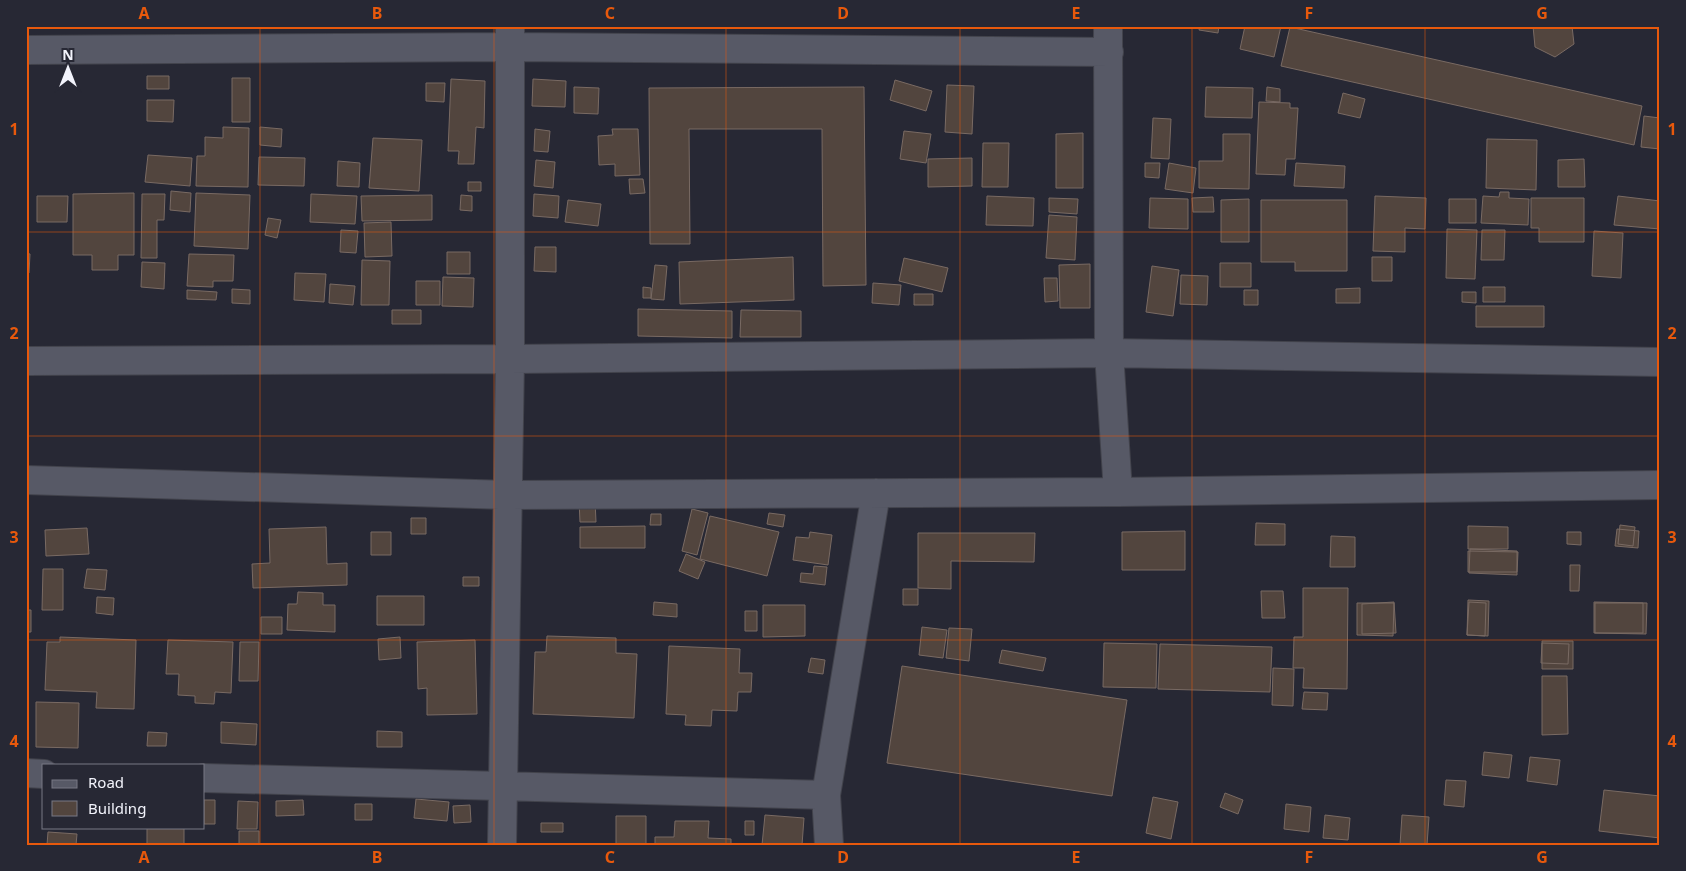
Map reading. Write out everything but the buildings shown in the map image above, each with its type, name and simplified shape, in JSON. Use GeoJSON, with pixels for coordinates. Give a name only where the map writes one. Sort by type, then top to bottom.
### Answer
{"type":"FeatureCollection","features":[{"type":"Feature","properties":{"kind":"street"},"geometry":{"type":"LineString","coordinates":[[502,845],[510,359],[510,37]]}},
{"type":"Feature","properties":{"kind":"street"},"geometry":{"type":"LineString","coordinates":[[26,50],[510,37],[1108,39],[1109,353],[1118,492]]}},
{"type":"Feature","properties":{"kind":"street"},"geometry":{"type":"LineString","coordinates":[[26,361],[510,359],[1109,353],[1660,362]]}},
{"type":"Feature","properties":{"kind":"street"},"geometry":{"type":"LineString","coordinates":[[26,480],[507,495],[1118,492],[1660,485]]}},
{"type":"Feature","properties":{"kind":"street"},"geometry":{"type":"LineString","coordinates":[[830,845],[826,795],[876,494]]}},
{"type":"Feature","properties":{"kind":"street"},"geometry":{"type":"LineString","coordinates":[[26,773],[42,774]]}},
{"type":"Feature","properties":{"kind":"street"},"geometry":{"type":"LineString","coordinates":[[205,778],[826,795]]}}]}
